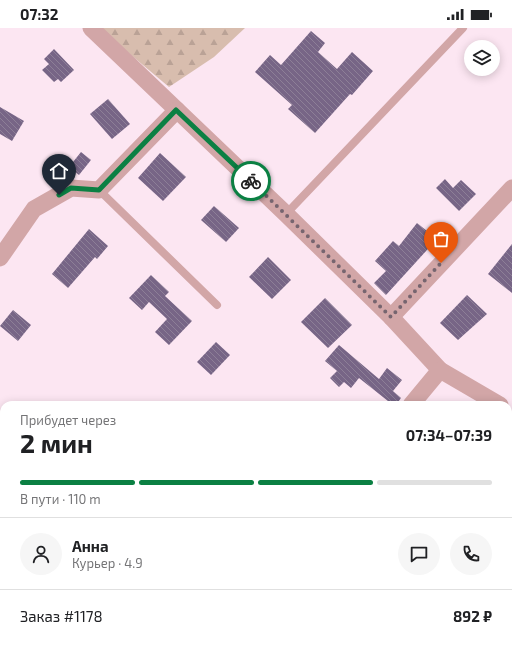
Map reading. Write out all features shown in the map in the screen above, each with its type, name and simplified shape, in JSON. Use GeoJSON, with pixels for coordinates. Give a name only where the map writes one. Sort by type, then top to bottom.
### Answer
{"type":"FeatureCollection","features":[{"type":"Feature","properties":{"kind":"street"},"geometry":{"type":"LineString","coordinates":[[91,28],[286,214],[391,317],[440,370],[493,401]]}},
{"type":"Feature","properties":{"kind":"street"},"geometry":{"type":"LineString","coordinates":[[0,258],[34,209],[71,188],[99,190],[176,110]]}},
{"type":"Feature","properties":{"kind":"street"},"geometry":{"type":"LineString","coordinates":[[391,317],[512,188]]}},
{"type":"Feature","properties":{"kind":"street"},"geometry":{"type":"LineString","coordinates":[[414,401],[440,370]]}},
{"type":"Feature","properties":{"kind":"lane"},"geometry":{"type":"LineString","coordinates":[[286,214],[463,28]]}},
{"type":"Feature","properties":{"kind":"lane"},"geometry":{"type":"LineString","coordinates":[[99,190],[217,305]]}},
{"type":"Feature","properties":{"kind":"green space"},"geometry":{"type":"Polygon","coordinates":[[[99,28],[245,28],[214,57],[169,87],[99,28]]]}},
{"type":"Feature","properties":{"kind":"building"},"geometry":{"type":"Polygon","coordinates":[[[311,31],[325,43],[318,52],[337,69],[352,52],[373,71],[315,133],[288,109],[292,105],[255,72],[270,55],[281,65],[311,31]]]}},
{"type":"Feature","properties":{"kind":"building"},"geometry":{"type":"Polygon","coordinates":[[[54,49],[74,70],[61,82],[58,79],[54,82],[42,70],[49,64],[44,59],[54,49]]]}},
{"type":"Feature","properties":{"kind":"building"},"geometry":{"type":"Polygon","coordinates":[[[108,99],[130,124],[112,139],[90,114],[108,99]]]}},
{"type":"Feature","properties":{"kind":"building"},"geometry":{"type":"Polygon","coordinates":[[[0,107],[24,121],[12,141],[0,134],[0,107]]]}},
{"type":"Feature","properties":{"kind":"building"},"geometry":{"type":"Polygon","coordinates":[[[81,152],[91,160],[79,175],[69,167],[81,152]]]}},
{"type":"Feature","properties":{"kind":"building"},"geometry":{"type":"Polygon","coordinates":[[[160,153],[186,177],[163,201],[138,178],[160,153]]]}},
{"type":"Feature","properties":{"kind":"building"},"geometry":{"type":"Polygon","coordinates":[[[445,179],[453,188],[461,180],[476,194],[459,211],[436,188],[445,179]]]}},
{"type":"Feature","properties":{"kind":"building"},"geometry":{"type":"Polygon","coordinates":[[[214,206],[239,228],[226,242],[201,220],[214,206]]]}},
{"type":"Feature","properties":{"kind":"building"},"geometry":{"type":"Polygon","coordinates":[[[417,223],[437,239],[386,295],[374,283],[386,271],[375,261],[393,241],[399,246],[417,223]]]}},
{"type":"Feature","properties":{"kind":"building"},"geometry":{"type":"Polygon","coordinates":[[[89,229],[108,246],[97,259],[95,257],[68,288],[52,274],[89,229]]]}},
{"type":"Feature","properties":{"kind":"building"},"geometry":{"type":"Polygon","coordinates":[[[512,244],[512,293],[488,274],[512,244]]]}},
{"type":"Feature","properties":{"kind":"building"},"geometry":{"type":"Polygon","coordinates":[[[268,257],[291,280],[272,299],[249,277],[268,257]]]}},
{"type":"Feature","properties":{"kind":"building"},"geometry":{"type":"Polygon","coordinates":[[[151,275],[169,292],[165,296],[192,321],[169,345],[155,332],[167,319],[149,302],[142,310],[129,298],[151,275]]]}},
{"type":"Feature","properties":{"kind":"building"},"geometry":{"type":"Polygon","coordinates":[[[467,295],[487,314],[458,340],[440,323],[467,295]]]}},
{"type":"Feature","properties":{"kind":"building"},"geometry":{"type":"Polygon","coordinates":[[[325,298],[352,325],[328,348],[301,322],[325,298]]]}},
{"type":"Feature","properties":{"kind":"building"},"geometry":{"type":"Polygon","coordinates":[[[13,310],[31,325],[18,341],[0,326],[13,310]]]}},
{"type":"Feature","properties":{"kind":"building"},"geometry":{"type":"Polygon","coordinates":[[[216,342],[230,355],[211,375],[197,362],[216,342]]]}},
{"type":"Feature","properties":{"kind":"building"},"geometry":{"type":"Polygon","coordinates":[[[339,345],[379,379],[387,368],[402,380],[393,391],[401,398],[399,401],[388,401],[359,378],[351,388],[344,382],[339,387],[330,378],[337,371],[325,361],[339,345]]]}},
{"type":"Feature","properties":{"kind":"way so far"},"geometry":{"type":"LineString","coordinates":[[251,181],[391,317],[441,263]]}},
{"type":"Feature","properties":{"kind":"route"},"geometry":{"type":"LineString","coordinates":[[59,195],[71,188],[99,190],[176,110],[251,181]]}}]}
